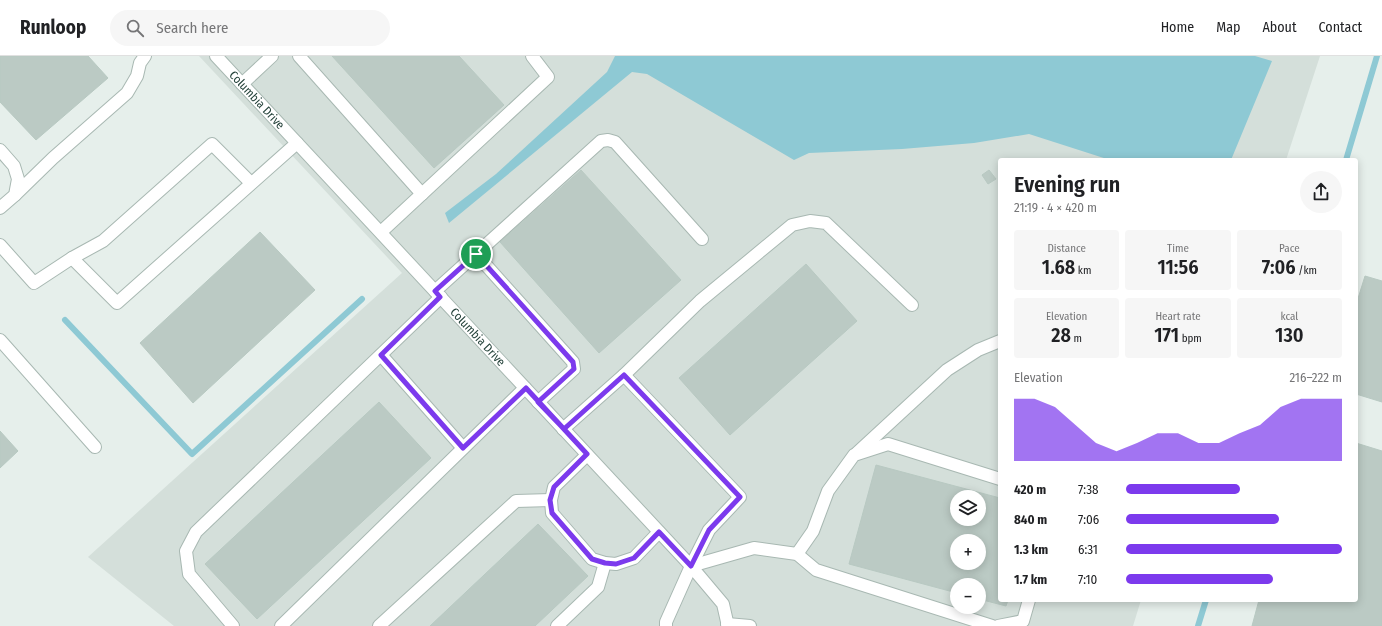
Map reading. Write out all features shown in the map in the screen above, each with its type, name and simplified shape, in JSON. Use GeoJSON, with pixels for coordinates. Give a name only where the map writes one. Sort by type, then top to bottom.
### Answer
{"type":"FeatureCollection","features":[{"type":"Feature","properties":{"kind":"street"},"geometry":{"type":"LineString","coordinates":[[0,208],[53,158],[128,93],[137,76],[140,64],[145,56]]}},
{"type":"Feature","properties":{"kind":"street","name":"Columbia Drive"},"geometry":{"type":"LineString","coordinates":[[216,56],[691,566],[723,604],[728,625]]}},
{"type":"Feature","properties":{"kind":"street"},"geometry":{"type":"LineString","coordinates":[[242,84],[272,56]]}},
{"type":"Feature","properties":{"kind":"street"},"geometry":{"type":"LineString","coordinates":[[299,56],[422,194]]}},
{"type":"Feature","properties":{"kind":"street"},"geometry":{"type":"LineString","coordinates":[[381,232],[548,77],[532,56]]}},
{"type":"Feature","properties":{"kind":"street"},"geometry":{"type":"LineString","coordinates":[[233,626],[189,574],[186,551],[196,532],[381,355],[476,254],[601,141],[608,140],[615,142],[702,239]]}},
{"type":"Feature","properties":{"kind":"street"},"geometry":{"type":"LineString","coordinates":[[72,258],[116,303],[297,143]]}},
{"type":"Feature","properties":{"kind":"street"},"geometry":{"type":"LineString","coordinates":[[0,245],[34,283],[72,258],[103,241],[212,144],[251,183]]}},
{"type":"Feature","properties":{"kind":"street"},"geometry":{"type":"LineString","coordinates":[[0,150],[14,166],[18,179],[15,195]]}},
{"type":"Feature","properties":{"kind":"street"},"geometry":{"type":"LineString","coordinates":[[564,429],[624,375],[700,301],[792,225],[810,221],[826,223],[912,305]]}},
{"type":"Feature","properties":{"kind":"street"},"geometry":{"type":"LineString","coordinates":[[476,254],[573,362],[574,369],[538,402]]}},
{"type":"Feature","properties":{"kind":"street"},"geometry":{"type":"LineString","coordinates":[[0,340],[95,447]]}},
{"type":"Feature","properties":{"kind":"street"},"geometry":{"type":"LineString","coordinates":[[797,554],[813,531],[828,491],[854,455],[947,370],[978,350],[998,342]]}},
{"type":"Feature","properties":{"kind":"street"},"geometry":{"type":"LineString","coordinates":[[381,355],[463,448]]}},
{"type":"Feature","properties":{"kind":"street"},"geometry":{"type":"LineString","coordinates":[[624,375],[740,497],[709,530],[691,566],[666,622],[666,626]]}},
{"type":"Feature","properties":{"kind":"street"},"geometry":{"type":"LineString","coordinates":[[281,626],[526,388]]}},
{"type":"Feature","properties":{"kind":"street"},"geometry":{"type":"LineString","coordinates":[[854,455],[888,444],[998,478]]}},
{"type":"Feature","properties":{"kind":"street"},"geometry":{"type":"LineString","coordinates":[[587,454],[554,487],[550,500],[552,513],[592,559],[605,563],[616,564],[634,558],[659,532]]}},
{"type":"Feature","properties":{"kind":"street"},"geometry":{"type":"LineString","coordinates":[[380,626],[516,501],[550,500]]}},
{"type":"Feature","properties":{"kind":"street"},"geometry":{"type":"LineString","coordinates":[[691,566],[754,548],[797,554],[816,570],[992,626]]}},
{"type":"Feature","properties":{"kind":"street"},"geometry":{"type":"LineString","coordinates":[[557,626],[598,588],[605,563]]}},
{"type":"Feature","properties":{"kind":"street"},"geometry":{"type":"LineString","coordinates":[[998,626],[1023,621],[1028,602]]}},
{"type":"Feature","properties":{"kind":"street"},"geometry":{"type":"LineString","coordinates":[[728,625],[750,626]]}},
{"type":"Feature","properties":{"kind":"shaded area"},"geometry":{"type":"Polygon","coordinates":[[[199,56],[1320,56],[1287,158],[998,158],[998,602],[1140,602],[1133,626],[174,626],[88,557],[402,273],[199,56]]]}},
{"type":"Feature","properties":{"kind":"water"},"geometry":{"type":"Polygon","coordinates":[[[615,56],[1255,56],[1272,61],[1232,158],[1104,158],[1029,134],[974,143],[902,149],[809,153],[794,160],[647,74],[632,72],[449,223],[445,213],[496,174],[607,72],[615,56]]]}},
{"type":"Feature","properties":{"kind":"building"},"geometry":{"type":"Polygon","coordinates":[[[0,56],[88,56],[108,78],[36,140],[0,102],[0,56]]]}},
{"type":"Feature","properties":{"kind":"building"},"geometry":{"type":"Polygon","coordinates":[[[332,56],[459,56],[504,105],[434,168],[332,56]]]}},
{"type":"Feature","properties":{"kind":"building"},"geometry":{"type":"Polygon","coordinates":[[[581,170],[681,280],[599,353],[500,242],[581,170]]]}},
{"type":"Feature","properties":{"kind":"building"},"geometry":{"type":"Polygon","coordinates":[[[989,170],[996,179],[988,184],[982,175],[989,170]]]}},
{"type":"Feature","properties":{"kind":"building"},"geometry":{"type":"Polygon","coordinates":[[[260,232],[315,290],[193,403],[140,343],[260,232]]]}},
{"type":"Feature","properties":{"kind":"building"},"geometry":{"type":"Polygon","coordinates":[[[806,264],[857,321],[730,435],[679,378],[806,264]]]}},
{"type":"Feature","properties":{"kind":"building"},"geometry":{"type":"Polygon","coordinates":[[[1365,276],[1382,281],[1382,402],[1358,395],[1358,299],[1365,276]]]}},
{"type":"Feature","properties":{"kind":"building"},"geometry":{"type":"Polygon","coordinates":[[[379,402],[431,458],[257,619],[205,564],[379,402]]]}},
{"type":"Feature","properties":{"kind":"building"},"geometry":{"type":"Polygon","coordinates":[[[0,431],[18,451],[0,468],[0,431]]]}},
{"type":"Feature","properties":{"kind":"building"},"geometry":{"type":"Polygon","coordinates":[[[1358,444],[1382,451],[1382,626],[1252,626],[1258,602],[1358,602],[1358,444]]]}},
{"type":"Feature","properties":{"kind":"building"},"geometry":{"type":"Polygon","coordinates":[[[876,465],[970,490],[950,490],[950,526],[986,526],[986,494],[998,497],[998,602],[1007,602],[1006,606],[986,601],[986,578],[950,578],[950,591],[849,564],[876,465]]]}},
{"type":"Feature","properties":{"kind":"building"},"geometry":{"type":"Polygon","coordinates":[[[538,524],[588,576],[535,626],[430,626],[538,524]]]}},
{"type":"Feature","properties":{"kind":"waterway"},"geometry":{"type":"LineString","coordinates":[[1347,158],[1377,56]]}},
{"type":"Feature","properties":{"kind":"waterway"},"geometry":{"type":"LineString","coordinates":[[65,320],[192,454],[362,299]]}},
{"type":"Feature","properties":{"kind":"waterway"},"geometry":{"type":"LineString","coordinates":[[1198,626],[1205,602]]}},
{"type":"Feature","properties":{"kind":"route"},"geometry":{"type":"LineString","coordinates":[[476,254],[435,291],[440,297],[381,355],[463,448],[526,388],[564,429],[587,454],[554,487],[550,500],[552,513],[592,559],[605,563],[616,564],[634,558],[659,532],[691,566],[709,530],[740,497],[624,375],[564,429],[538,402],[574,369],[573,362],[476,254]]}}]}
